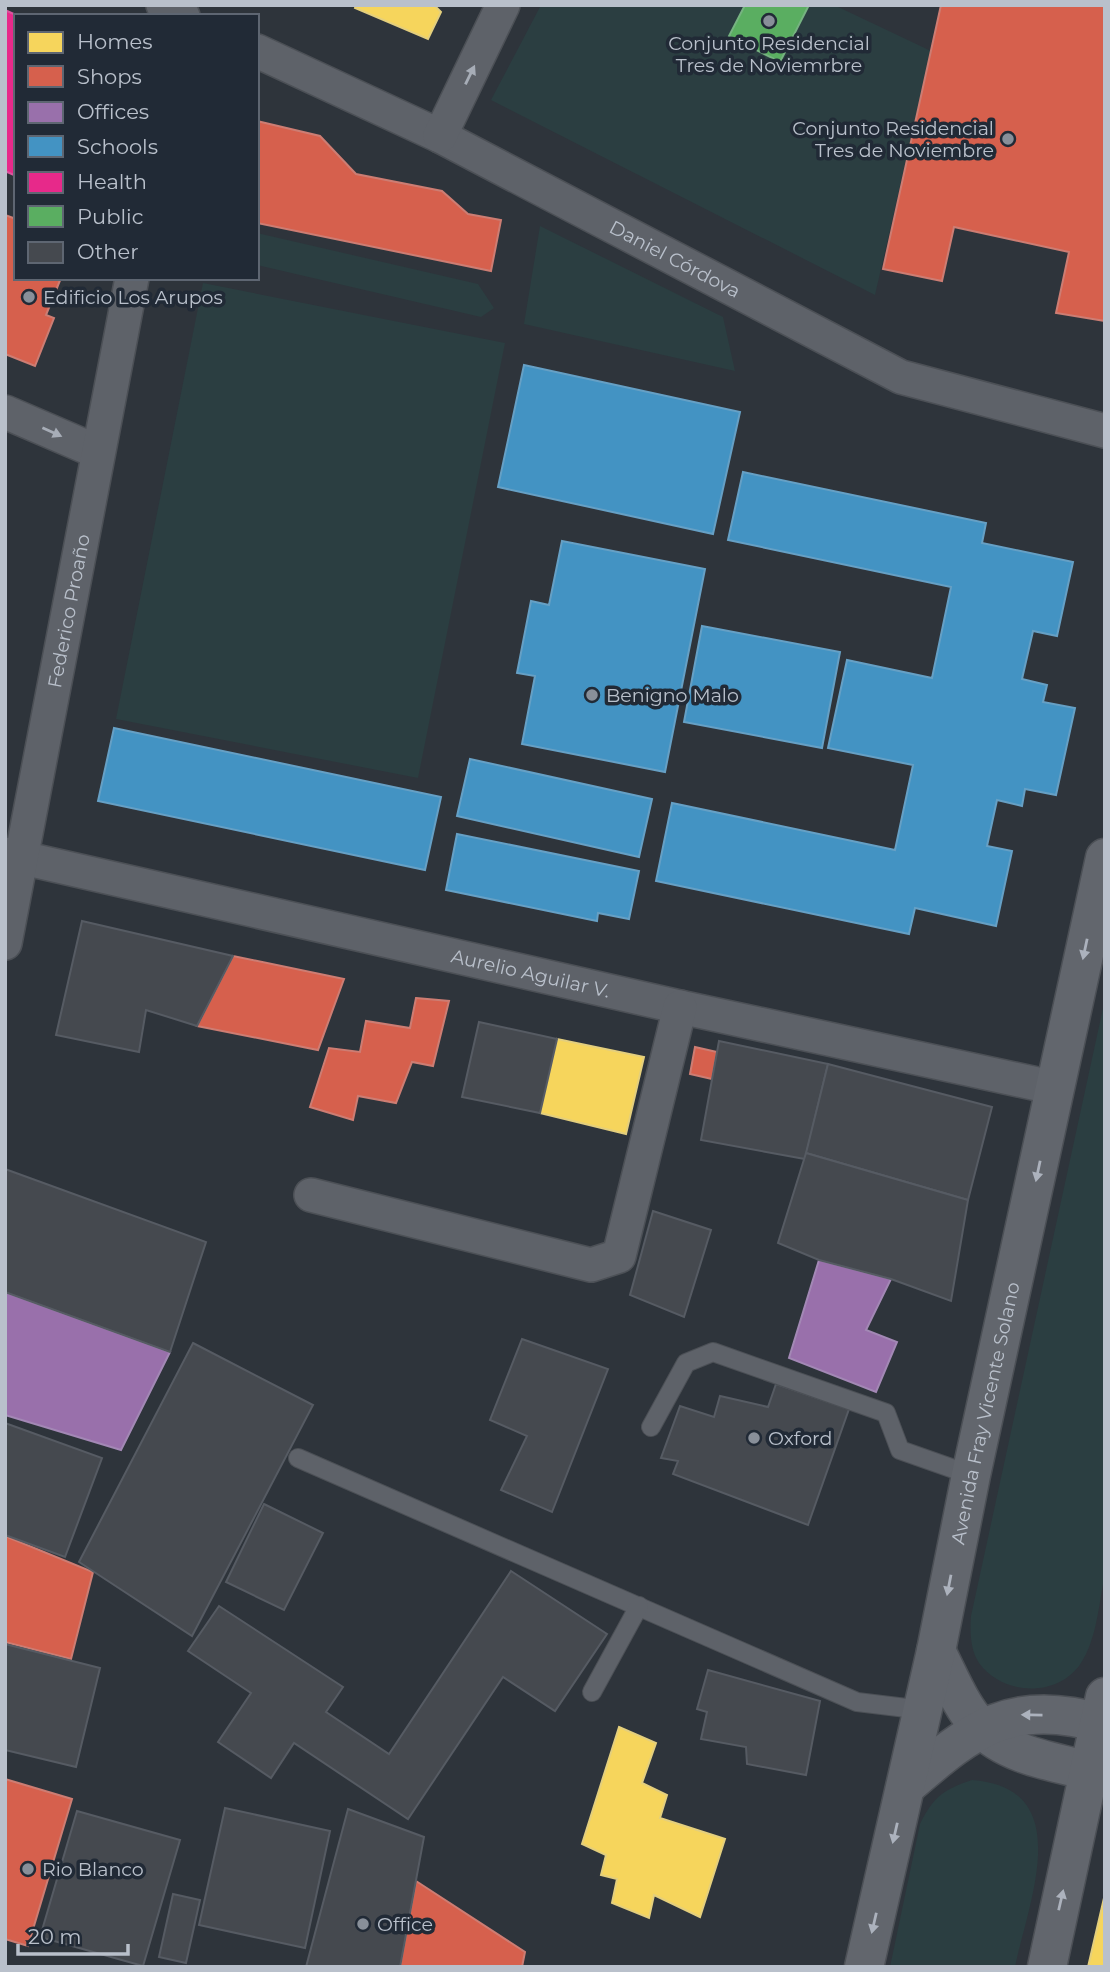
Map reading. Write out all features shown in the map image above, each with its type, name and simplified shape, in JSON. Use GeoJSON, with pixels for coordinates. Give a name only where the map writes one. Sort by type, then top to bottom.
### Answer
{"type":"FeatureCollection","features":[{"type":"Feature","properties":{"kind":"main road","name":"Avenida Fray Vicente Solano"},"geometry":{"type":"LineString","coordinates":[[864,1967],[936,1651],[971,1475],[1105,858]]}},
{"type":"Feature","properties":{"kind":"main road"},"geometry":{"type":"LineString","coordinates":[[936,1651],[960,1699],[980,1728],[1044,1760],[1097,1773]]}},
{"type":"Feature","properties":{"kind":"main road"},"geometry":{"type":"LineString","coordinates":[[906,1786],[948,1750],[980,1728],[1015,1715],[1103,1714],[1097,1773],[1046,1967]]}},
{"type":"Feature","properties":{"kind":"street"},"geometry":{"type":"LineString","coordinates":[[163,5],[180,14]]}},
{"type":"Feature","properties":{"kind":"street"},"geometry":{"type":"LineString","coordinates":[[440,136],[503,5]]}},
{"type":"Feature","properties":{"kind":"street","name":"Daniel Córdova"},"geometry":{"type":"LineString","coordinates":[[259,52],[440,136],[901,377],[1105,431]]}},
{"type":"Feature","properties":{"kind":"street","name":"Federico Proaño"},"geometry":{"type":"LineString","coordinates":[[5,943],[14,857],[132,280]]}},
{"type":"Feature","properties":{"kind":"street"},"geometry":{"type":"LineString","coordinates":[[5,412],[98,452]]}},
{"type":"Feature","properties":{"kind":"street","name":"Aurelio Aguilar V."},"geometry":{"type":"LineString","coordinates":[[14,857],[971,1072],[1056,1088]]}},
{"type":"Feature","properties":{"kind":"street"},"geometry":{"type":"LineString","coordinates":[[311,1195],[591,1265],[619,1256],[680,1007]]}},
{"type":"Feature","properties":{"kind":"lane"},"geometry":{"type":"LineString","coordinates":[[651,1427],[686,1363],[713,1352],[886,1413],[900,1450],[971,1475]]}},
{"type":"Feature","properties":{"kind":"lane"},"geometry":{"type":"LineString","coordinates":[[298,1458],[858,1702],[923,1710]]}},
{"type":"Feature","properties":{"kind":"lane"},"geometry":{"type":"LineString","coordinates":[[592,1692],[639,1606]]}},
{"type":"Feature","properties":{"kind":"shaded area"},"geometry":{"type":"Polygon","coordinates":[[[541,5],[745,5],[729,36],[779,62],[809,5],[834,5],[931,51],[875,295],[491,100],[541,5]]]}},
{"type":"Feature","properties":{"kind":"shaded area"},"geometry":{"type":"Polygon","coordinates":[[[540,226],[723,317],[735,371],[524,324],[540,226]]]}},
{"type":"Feature","properties":{"kind":"shaded area"},"geometry":{"type":"Polygon","coordinates":[[[259,233],[478,284],[494,308],[481,317],[259,265],[259,233]]]}},
{"type":"Feature","properties":{"kind":"shaded area"},"geometry":{"type":"Polygon","coordinates":[[[203,283],[505,343],[418,778],[116,719],[203,283]]]}},
{"type":"Feature","properties":{"kind":"shaded area"},"geometry":{"type":"Polygon","coordinates":[[[1105,999],[1105,1574],[1094,1632],[1081,1663],[1059,1682],[1030,1689],[1002,1682],[989,1674],[979,1663],[972,1646],[971,1616],[1105,999]]]}},
{"type":"Feature","properties":{"kind":"shaded area"},"geometry":{"type":"Polygon","coordinates":[[[972,1780],[1005,1788],[1025,1803],[1035,1825],[1038,1851],[1035,1880],[1015,1967],[890,1967],[920,1824],[940,1795],[972,1780]]]}},
{"type":"Feature","properties":{"kind":"building: Homes"},"geometry":{"type":"Polygon","coordinates":[[[356,5],[434,5],[441,12],[428,39],[355,8],[356,5]]]}},
{"type":"Feature","properties":{"kind":"building: Homes"},"geometry":{"type":"Polygon","coordinates":[[[557,1039],[644,1057],[626,1134],[540,1113],[557,1039]]]}},
{"type":"Feature","properties":{"kind":"building: Homes"},"geometry":{"type":"Polygon","coordinates":[[[619,1727],[656,1743],[642,1783],[667,1795],[660,1818],[725,1839],[700,1917],[654,1895],[649,1918],[612,1903],[617,1879],[601,1875],[606,1855],[582,1844],[619,1727]]]}},
{"type":"Feature","properties":{"kind":"building: Homes"},"geometry":{"type":"Polygon","coordinates":[[[1104,1898],[1105,1967],[1088,1967],[1104,1898]]]}},
{"type":"Feature","properties":{"kind":"building: Shops","name":"Conjunto Residencial Tres de Noviembre"},"geometry":{"type":"Polygon","coordinates":[[[941,5],[1105,5],[1105,321],[1056,313],[1069,252],[954,227],[942,281],[883,269],[941,5]]]}},
{"type":"Feature","properties":{"kind":"building: Shops"},"geometry":{"type":"Polygon","coordinates":[[[259,121],[320,136],[356,174],[442,191],[468,214],[501,220],[491,271],[259,223],[259,121]]]}},
{"type":"Feature","properties":{"kind":"building: Shops","name":"Edificio Los Arupos"},"geometry":{"type":"Polygon","coordinates":[[[5,215],[14,218],[14,280],[60,280],[46,315],[54,318],[35,366],[5,354],[5,215]]]}},
{"type":"Feature","properties":{"kind":"building: Shops"},"geometry":{"type":"Polygon","coordinates":[[[233,956],[344,979],[318,1050],[197,1026],[233,956]]]}},
{"type":"Feature","properties":{"kind":"building: Shops"},"geometry":{"type":"Polygon","coordinates":[[[416,998],[449,1001],[433,1066],[412,1062],[396,1103],[358,1096],[353,1120],[310,1107],[329,1048],[360,1052],[366,1021],[410,1028],[416,998]]]}},
{"type":"Feature","properties":{"kind":"building: Shops"},"geometry":{"type":"Polygon","coordinates":[[[695,1047],[717,1052],[712,1079],[690,1074],[695,1047]]]}},
{"type":"Feature","properties":{"kind":"building: Shops"},"geometry":{"type":"Polygon","coordinates":[[[5,1536],[93,1572],[71,1659],[5,1642],[5,1536]]]}},
{"type":"Feature","properties":{"kind":"building: Shops","name":"Rio Blanco"},"geometry":{"type":"Polygon","coordinates":[[[5,1779],[72,1799],[28,1946],[5,1939],[5,1779]]]}},
{"type":"Feature","properties":{"kind":"building: Shops"},"geometry":{"type":"Polygon","coordinates":[[[416,1881],[525,1952],[522,1967],[400,1967],[416,1881]]]}},
{"type":"Feature","properties":{"kind":"building: Offices"},"geometry":{"type":"Polygon","coordinates":[[[819,1260],[891,1279],[866,1330],[897,1342],[876,1392],[789,1358],[819,1260]]]}},
{"type":"Feature","properties":{"kind":"building: Offices"},"geometry":{"type":"Polygon","coordinates":[[[5,1292],[170,1352],[121,1450],[5,1415],[5,1292]]]}},
{"type":"Feature","properties":{"kind":"building: Schools"},"geometry":{"type":"Polygon","coordinates":[[[524,365],[740,412],[713,534],[498,487],[524,365]]]}},
{"type":"Feature","properties":{"kind":"building: Schools"},"geometry":{"type":"Polygon","coordinates":[[[743,472],[986,523],[982,543],[1073,562],[1057,636],[1033,631],[1022,679],[1047,685],[1043,702],[1075,708],[1056,795],[1025,789],[1022,806],[997,800],[987,846],[1012,851],[996,926],[915,908],[909,934],[656,881],[672,803],[895,850],[913,765],[828,748],[847,660],[932,678],[951,587],[728,540],[743,472]]]}},
{"type":"Feature","properties":{"kind":"building: Schools"},"geometry":{"type":"Polygon","coordinates":[[[562,541],[705,569],[665,772],[522,744],[535,676],[517,673],[531,601],[549,605],[562,541]]]}},
{"type":"Feature","properties":{"kind":"building: Schools"},"geometry":{"type":"Polygon","coordinates":[[[702,626],[840,652],[822,748],[684,722],[702,626]]]}},
{"type":"Feature","properties":{"kind":"building: Schools"},"geometry":{"type":"Polygon","coordinates":[[[114,728],[441,797],[425,870],[98,801],[114,728]]]}},
{"type":"Feature","properties":{"kind":"building: Schools"},"geometry":{"type":"Polygon","coordinates":[[[470,759],[652,799],[639,857],[457,816],[470,759]]]}},
{"type":"Feature","properties":{"kind":"building: Schools"},"geometry":{"type":"Polygon","coordinates":[[[457,834],[639,871],[629,919],[598,913],[597,921],[446,890],[457,834]]]}},
{"type":"Feature","properties":{"kind":"building: Health"},"geometry":{"type":"Polygon","coordinates":[[[5,10],[14,14],[14,175],[5,171],[5,10]]]}},
{"type":"Feature","properties":{"kind":"building: Public","name":"Conjunto Residencial Tres de Noviemrbre"},"geometry":{"type":"Polygon","coordinates":[[[745,5],[809,5],[780,62],[729,36],[745,5]]]}},
{"type":"Feature","properties":{"kind":"building: Other"},"geometry":{"type":"Polygon","coordinates":[[[82,921],[233,956],[197,1026],[146,1010],[139,1052],[56,1035],[82,921]]]}},
{"type":"Feature","properties":{"kind":"building: Other"},"geometry":{"type":"Polygon","coordinates":[[[479,1022],[557,1039],[540,1113],[462,1097],[479,1022]]]}},
{"type":"Feature","properties":{"kind":"building: Other"},"geometry":{"type":"Polygon","coordinates":[[[719,1041],[828,1064],[805,1159],[701,1140],[719,1041]]]}},
{"type":"Feature","properties":{"kind":"building: Other"},"geometry":{"type":"Polygon","coordinates":[[[828,1064],[992,1107],[968,1200],[806,1153],[828,1064]]]}},
{"type":"Feature","properties":{"kind":"building: Other"},"geometry":{"type":"Polygon","coordinates":[[[806,1153],[968,1200],[951,1301],[891,1279],[819,1260],[778,1243],[806,1153]]]}},
{"type":"Feature","properties":{"kind":"building: Other"},"geometry":{"type":"Polygon","coordinates":[[[5,1169],[206,1242],[170,1352],[5,1292],[5,1169]]]}},
{"type":"Feature","properties":{"kind":"building: Other"},"geometry":{"type":"Polygon","coordinates":[[[653,1211],[711,1230],[684,1317],[630,1295],[653,1211]]]}},
{"type":"Feature","properties":{"kind":"building: Other"},"geometry":{"type":"Polygon","coordinates":[[[522,1339],[608,1369],[552,1512],[501,1490],[527,1436],[490,1420],[522,1339]]]}},
{"type":"Feature","properties":{"kind":"building: Other"},"geometry":{"type":"Polygon","coordinates":[[[193,1343],[313,1405],[192,1636],[79,1562],[193,1343]]]}},
{"type":"Feature","properties":{"kind":"building: Other","name":"Oxford"},"geometry":{"type":"Polygon","coordinates":[[[776,1384],[849,1409],[808,1525],[673,1474],[678,1461],[661,1458],[680,1406],[714,1417],[720,1396],[768,1407],[776,1384]]]}},
{"type":"Feature","properties":{"kind":"building: Other"},"geometry":{"type":"Polygon","coordinates":[[[5,1423],[102,1458],[65,1557],[5,1535],[5,1423]]]}},
{"type":"Feature","properties":{"kind":"building: Other"},"geometry":{"type":"Polygon","coordinates":[[[264,1504],[323,1533],[284,1610],[226,1582],[264,1504]]]}},
{"type":"Feature","properties":{"kind":"building: Other"},"geometry":{"type":"Polygon","coordinates":[[[511,1571],[607,1634],[555,1711],[503,1677],[408,1819],[294,1743],[271,1778],[218,1742],[251,1693],[188,1651],[219,1606],[343,1687],[326,1712],[389,1754],[511,1571]]]}},
{"type":"Feature","properties":{"kind":"building: Other"},"geometry":{"type":"Polygon","coordinates":[[[5,1644],[100,1668],[76,1767],[5,1750],[5,1644]]]}},
{"type":"Feature","properties":{"kind":"building: Other"},"geometry":{"type":"Polygon","coordinates":[[[708,1670],[820,1701],[806,1775],[747,1764],[746,1747],[701,1739],[707,1712],[697,1709],[708,1670]]]}},
{"type":"Feature","properties":{"kind":"building: Other"},"geometry":{"type":"Polygon","coordinates":[[[225,1808],[330,1831],[305,1948],[199,1925],[225,1808]]]}},
{"type":"Feature","properties":{"kind":"building: Other","name":"Office"},"geometry":{"type":"Polygon","coordinates":[[[348,1809],[424,1837],[400,1967],[306,1967],[348,1809]]]}},
{"type":"Feature","properties":{"kind":"building: Other"},"geometry":{"type":"Polygon","coordinates":[[[77,1811],[180,1840],[143,1966],[40,1937],[77,1811]]]}},
{"type":"Feature","properties":{"kind":"building: Other"},"geometry":{"type":"Polygon","coordinates":[[[173,1894],[200,1900],[186,1963],[159,1957],[173,1894]]]}},
{"type":"Feature","properties":{"kind":"place","name":"Conjunto Residencial Tres de Noviemrbre"},"geometry":{"type":"Point","coordinates":[769,21]}},
{"type":"Feature","properties":{"kind":"place","name":"Conjunto Residencial Tres de Noviembre"},"geometry":{"type":"Point","coordinates":[1008,139]}},
{"type":"Feature","properties":{"kind":"place","name":"Edificio Los Arupos"},"geometry":{"type":"Point","coordinates":[29,297]}},
{"type":"Feature","properties":{"kind":"place","name":"Benigno Malo"},"geometry":{"type":"Point","coordinates":[592,695]}},
{"type":"Feature","properties":{"kind":"place","name":"Oxford"},"geometry":{"type":"Point","coordinates":[754,1438]}},
{"type":"Feature","properties":{"kind":"place","name":"Rio Blanco"},"geometry":{"type":"Point","coordinates":[28,1869]}},
{"type":"Feature","properties":{"kind":"place","name":"Office"},"geometry":{"type":"Point","coordinates":[363,1924]}}]}
